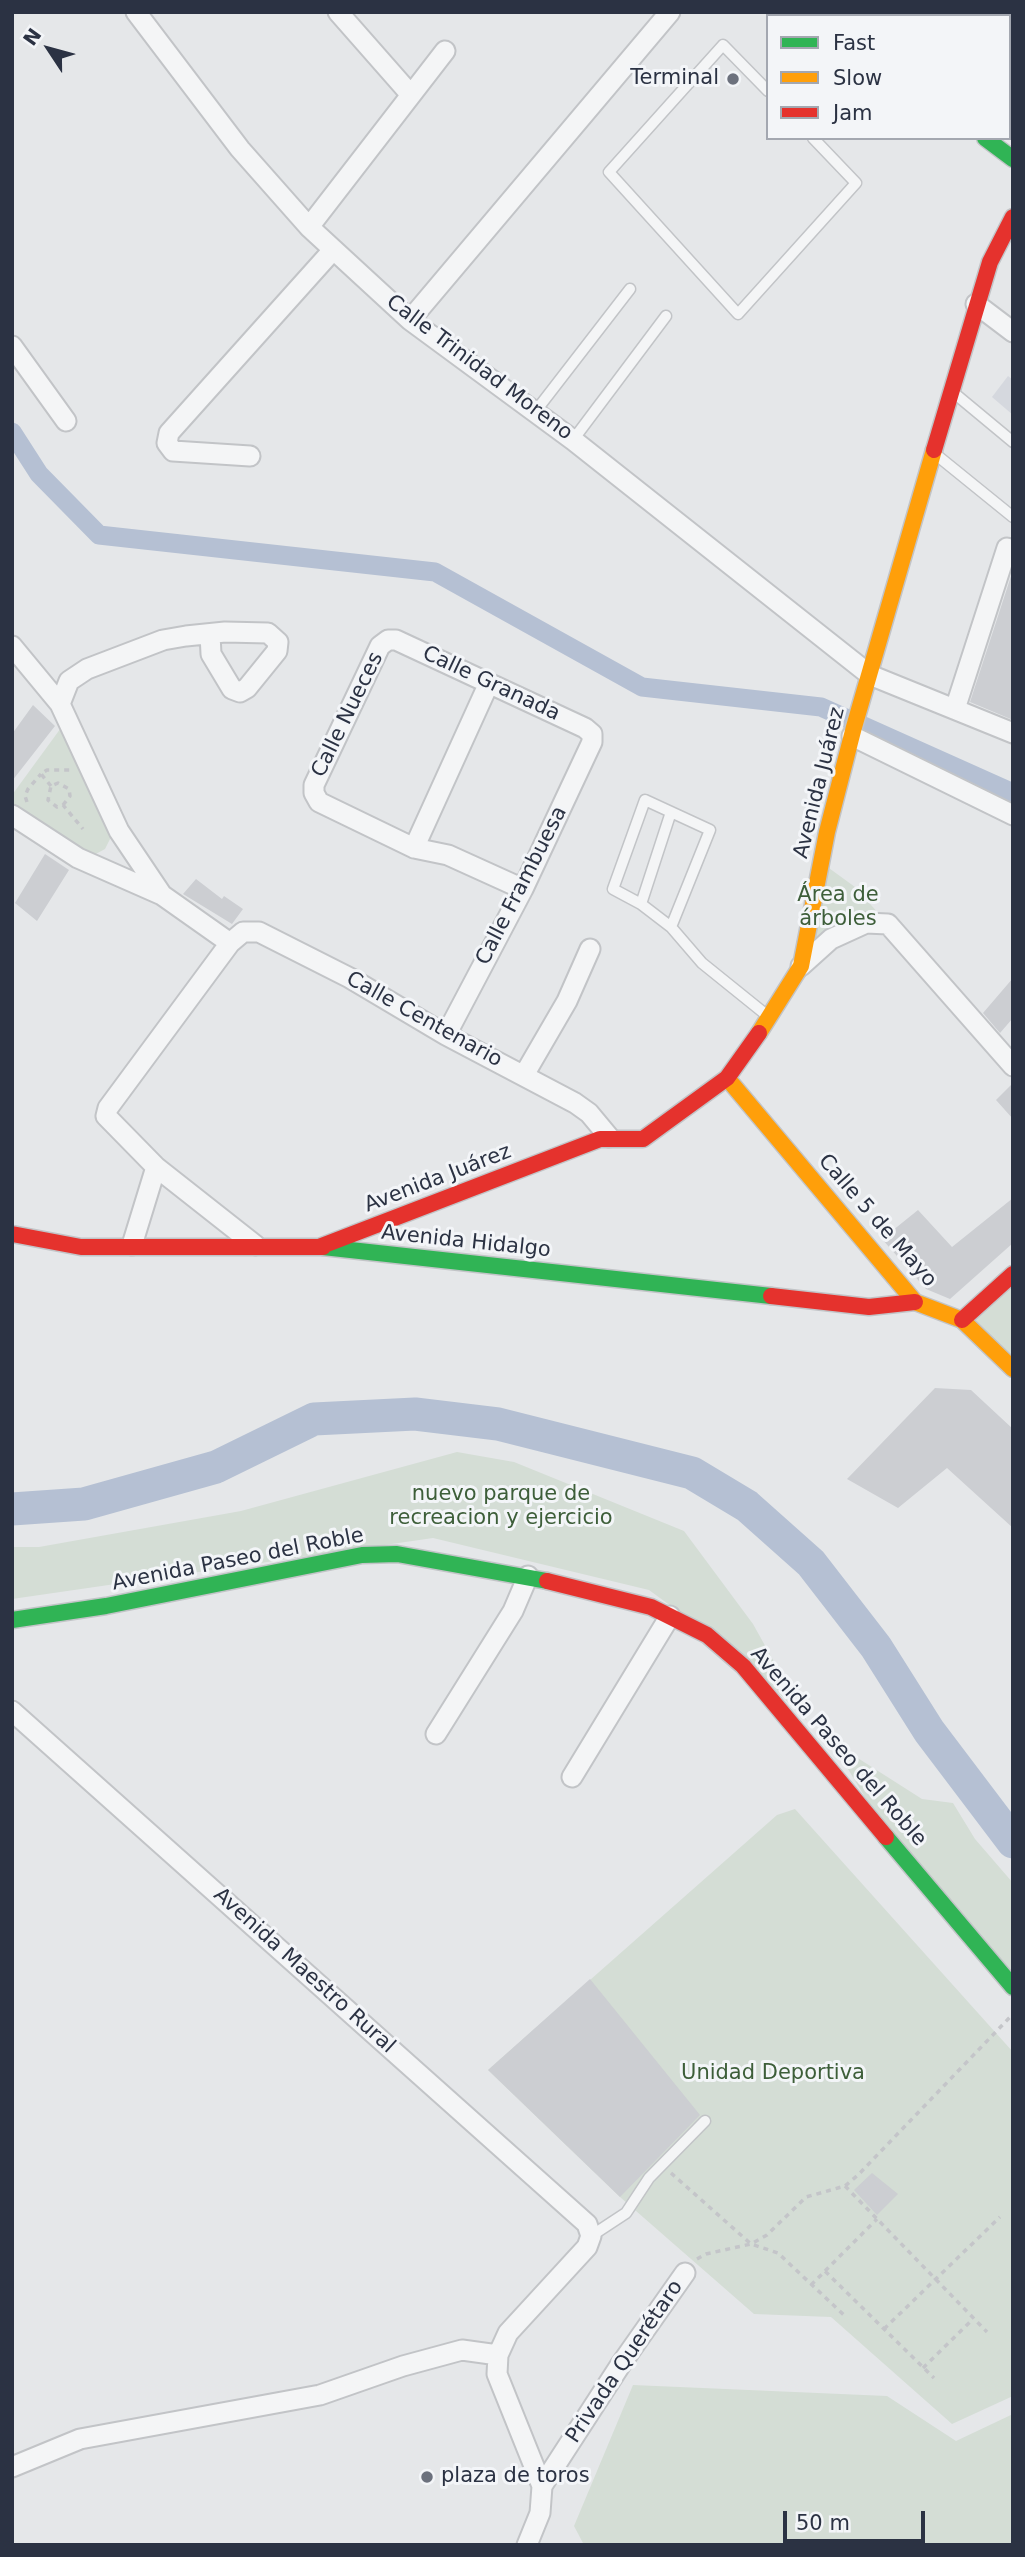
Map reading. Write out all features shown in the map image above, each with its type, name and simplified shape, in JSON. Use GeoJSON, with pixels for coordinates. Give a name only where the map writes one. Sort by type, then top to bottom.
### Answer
{"type":"FeatureCollection","features":[{"type":"Feature","properties":{"kind":"street","name":"Calle Trinidad Moreno"},"geometry":{"type":"LineString","coordinates":[[136,12],[240,149],[309,227],[410,320],[573,440],[869,680],[955,709],[1013,733]]}},
{"type":"Feature","properties":{"kind":"street"},"geometry":{"type":"LineString","coordinates":[[338,12],[411,95]]}},
{"type":"Feature","properties":{"kind":"street"},"geometry":{"type":"LineString","coordinates":[[410,320],[670,12]]}},
{"type":"Feature","properties":{"kind":"street"},"geometry":{"type":"LineString","coordinates":[[309,227],[445,51]]}},
{"type":"Feature","properties":{"kind":"street"},"geometry":{"type":"LineString","coordinates":[[987,140],[1013,159]]}},
{"type":"Feature","properties":{"kind":"street","name":"Avenida Juárez"},"geometry":{"type":"LineString","coordinates":[[319,1247],[609,1137],[643,1139],[727,1079],[770,1018],[802,966],[827,832],[853,732],[976,304],[990,262],[1013,217]]}},
{"type":"Feature","properties":{"kind":"street"},"geometry":{"type":"LineString","coordinates":[[250,456],[173,451],[167,443],[169,433],[332,250]]}},
{"type":"Feature","properties":{"kind":"street"},"geometry":{"type":"LineString","coordinates":[[976,304],[1013,332]]}},
{"type":"Feature","properties":{"kind":"street"},"geometry":{"type":"LineString","coordinates":[[12,346],[66,421]]}},
{"type":"Feature","properties":{"kind":"street"},"geometry":{"type":"LineString","coordinates":[[955,709],[1007,548]]}},
{"type":"Feature","properties":{"kind":"street"},"geometry":{"type":"LineString","coordinates":[[60,704],[69,681],[87,669],[163,640],[210,634],[268,633],[278,642],[277,650],[247,688],[240,692],[232,689],[211,654],[210,634]]}},
{"type":"Feature","properties":{"kind":"street","name":"Calle Granada"},"geometry":{"type":"LineString","coordinates":[[388,640],[396,640],[592,734]]}},
{"type":"Feature","properties":{"kind":"street","name":"Calle Nueces"},"geometry":{"type":"LineString","coordinates":[[388,640],[380,646],[314,785],[314,793],[319,802],[414,848]]}},
{"type":"Feature","properties":{"kind":"street"},"geometry":{"type":"LineString","coordinates":[[12,646],[60,704],[119,831],[162,895]]}},
{"type":"Feature","properties":{"kind":"street"},"geometry":{"type":"LineString","coordinates":[[489,683],[414,848],[448,855],[523,889]]}},
{"type":"Feature","properties":{"kind":"street"},"geometry":{"type":"LineString","coordinates":[[853,732],[1013,815]]}},
{"type":"Feature","properties":{"kind":"street","name":"Calle Frambuesa"},"geometry":{"type":"LineString","coordinates":[[446,1035],[523,889],[592,742],[592,734]]}},
{"type":"Feature","properties":{"kind":"street"},"geometry":{"type":"LineString","coordinates":[[20,808],[78,858],[162,895],[230,943],[108,1108],[106,1116],[156,1167],[255,1245]]}},
{"type":"Feature","properties":{"kind":"street"},"geometry":{"type":"LineString","coordinates":[[802,966],[831,939],[866,923],[888,924],[1013,1066]]}},
{"type":"Feature","properties":{"kind":"street","name":"Calle Centenario"},"geometry":{"type":"LineString","coordinates":[[230,943],[243,932],[260,932],[350,978],[446,1035],[582,1108],[609,1137]]}},
{"type":"Feature","properties":{"kind":"street"},"geometry":{"type":"LineString","coordinates":[[524,1075],[568,1001],[590,949]]}},
{"type":"Feature","properties":{"kind":"street","name":"Calle 5 de Mayo"},"geometry":{"type":"LineString","coordinates":[[727,1079],[915,1302],[961,1320],[1013,1369]]}},
{"type":"Feature","properties":{"kind":"street"},"geometry":{"type":"LineString","coordinates":[[132,1245],[156,1167]]}},
{"type":"Feature","properties":{"kind":"street","name":"Avenida Hidalgo"},"geometry":{"type":"LineString","coordinates":[[12,1234],[81,1247],[319,1247],[869,1307],[915,1302]]}},
{"type":"Feature","properties":{"kind":"street"},"geometry":{"type":"LineString","coordinates":[[961,1320],[1013,1274]]}},
{"type":"Feature","properties":{"kind":"street","name":"Avenida Paseo del Roble"},"geometry":{"type":"LineString","coordinates":[[12,1619],[106,1606],[362,1555],[397,1554],[528,1577],[651,1607],[707,1635],[743,1665],[1013,1987]]}},
{"type":"Feature","properties":{"kind":"street"},"geometry":{"type":"LineString","coordinates":[[436,1734],[513,1611],[528,1577]]}},
{"type":"Feature","properties":{"kind":"street"},"geometry":{"type":"LineString","coordinates":[[572,1777],[670,1616]]}},
{"type":"Feature","properties":{"kind":"street","name":"Avenida Maestro Rural"},"geometry":{"type":"LineString","coordinates":[[12,1711],[587,2224],[591,2236]]}},
{"type":"Feature","properties":{"kind":"street"},"geometry":{"type":"LineString","coordinates":[[527,2545],[540,2513],[542,2486],[497,2374],[498,2355],[508,2333],[587,2247],[591,2236]]}},
{"type":"Feature","properties":{"kind":"street","name":"Privada Querétaro"},"geometry":{"type":"LineString","coordinates":[[542,2486],[621,2364],[685,2273]]}},
{"type":"Feature","properties":{"kind":"street"},"geometry":{"type":"LineString","coordinates":[[12,2467],[80,2439],[320,2395],[403,2366],[462,2350],[498,2355]]}},
{"type":"Feature","properties":{"kind":"lane"},"geometry":{"type":"LineString","coordinates":[[766,89],[723,45],[608,172],[738,314],[856,183],[815,140]]}},
{"type":"Feature","properties":{"kind":"lane"},"geometry":{"type":"LineString","coordinates":[[535,412],[629,289]]}},
{"type":"Feature","properties":{"kind":"lane"},"geometry":{"type":"LineString","coordinates":[[573,440],[666,316]]}},
{"type":"Feature","properties":{"kind":"lane"},"geometry":{"type":"LineString","coordinates":[[951,391],[1013,442]]}},
{"type":"Feature","properties":{"kind":"lane"},"geometry":{"type":"LineString","coordinates":[[934,453],[1013,517]]}},
{"type":"Feature","properties":{"kind":"lane"},"geometry":{"type":"LineString","coordinates":[[671,927],[710,830],[645,800],[612,889],[641,904],[671,927],[702,962],[770,1018]]}},
{"type":"Feature","properties":{"kind":"lane"},"geometry":{"type":"LineString","coordinates":[[641,904],[671,812]]}},
{"type":"Feature","properties":{"kind":"lane"},"geometry":{"type":"LineString","coordinates":[[591,2236],[626,2213],[661,2164],[705,2121]]}},
{"type":"Feature","properties":{"kind":"path"},"geometry":{"type":"LineString","coordinates":[[20,808],[28,789],[41,774],[47,770],[68,769]]}},
{"type":"Feature","properties":{"kind":"path"},"geometry":{"type":"LineString","coordinates":[[41,774],[51,786]]}},
{"type":"Feature","properties":{"kind":"path"},"geometry":{"type":"LineString","coordinates":[[58,783],[69,789],[70,796],[63,805],[57,807],[48,800],[51,786],[58,783]]}},
{"type":"Feature","properties":{"kind":"path"},"geometry":{"type":"LineString","coordinates":[[63,805],[83,829]]}},
{"type":"Feature","properties":{"kind":"path"},"geometry":{"type":"LineString","coordinates":[[685,2273],[706,2254],[751,2244],[767,2235],[806,2197],[845,2186],[1013,2014]]}},
{"type":"Feature","properties":{"kind":"path"},"geometry":{"type":"LineString","coordinates":[[661,2164],[751,2244],[778,2253],[845,2316]]}},
{"type":"Feature","properties":{"kind":"path"},"geometry":{"type":"LineString","coordinates":[[845,2186],[987,2332]]}},
{"type":"Feature","properties":{"kind":"path"},"geometry":{"type":"LineString","coordinates":[[884,2329],[1000,2217]]}},
{"type":"Feature","properties":{"kind":"path"},"geometry":{"type":"LineString","coordinates":[[811,2285],[877,2219]]}},
{"type":"Feature","properties":{"kind":"path"},"geometry":{"type":"LineString","coordinates":[[825,2271],[933,2378]]}},
{"type":"Feature","properties":{"kind":"path"},"geometry":{"type":"LineString","coordinates":[[923,2368],[973,2319]]}},
{"type":"Feature","properties":{"kind":"shaded area"},"geometry":{"type":"Polygon","coordinates":[[[1008,376],[1013,380],[1013,415],[992,397],[1008,376]]]}},
{"type":"Feature","properties":{"kind":"green space"},"geometry":{"type":"Polygon","coordinates":[[[66,721],[112,835],[105,849],[92,856],[12,815],[12,795],[66,721]]]}},
{"type":"Feature","properties":{"kind":"green space","name":"Área de árboles"},"geometry":{"type":"Polygon","coordinates":[[[822,863],[855,887],[888,924],[866,923],[801,966],[822,863]]]}},
{"type":"Feature","properties":{"kind":"green space"},"geometry":{"type":"Polygon","coordinates":[[[1013,1274],[1013,1369],[962,1320],[1013,1274]]]}},
{"type":"Feature","properties":{"kind":"green space","name":"nuevo parque de recreacion y ejercicio"},"geometry":{"type":"Polygon","coordinates":[[[457,1452],[514,1462],[684,1531],[753,1624],[807,1721],[746,1661],[649,1590],[433,1538],[12,1599],[12,1547],[39,1547],[241,1511],[457,1452]]]}},
{"type":"Feature","properties":{"kind":"green space"},"geometry":{"type":"Polygon","coordinates":[[[831,1741],[922,1799],[953,1803],[975,1839],[1013,1883],[1013,1975],[880,1822],[831,1741]]]}},
{"type":"Feature","properties":{"kind":"green space","name":"Unidad Deportiva"},"geometry":{"type":"Polygon","coordinates":[[[795,1809],[1013,2052],[1013,2396],[952,2424],[831,2317],[754,2314],[620,2197],[488,2070],[777,1815],[795,1809]]]}},
{"type":"Feature","properties":{"kind":"green space"},"geometry":{"type":"Polygon","coordinates":[[[633,2385],[887,2396],[956,2441],[1013,2414],[1013,2545],[584,2545],[574,2526],[633,2385]]]}},
{"type":"Feature","properties":{"kind":"building"},"geometry":{"type":"Polygon","coordinates":[[[1013,570],[1013,720],[970,702],[1013,570]]]}},
{"type":"Feature","properties":{"kind":"building"},"geometry":{"type":"Polygon","coordinates":[[[33,705],[55,726],[12,781],[12,734],[33,705]]]}},
{"type":"Feature","properties":{"kind":"building"},"geometry":{"type":"Polygon","coordinates":[[[45,854],[69,870],[37,921],[15,903],[45,854]]]}},
{"type":"Feature","properties":{"kind":"building"},"geometry":{"type":"Polygon","coordinates":[[[196,879],[222,899],[224,896],[243,909],[232,924],[183,894],[196,879]]]}},
{"type":"Feature","properties":{"kind":"building"},"geometry":{"type":"Polygon","coordinates":[[[1013,978],[1013,1018],[1000,1033],[983,1013],[1013,978]]]}},
{"type":"Feature","properties":{"kind":"building"},"geometry":{"type":"Polygon","coordinates":[[[1013,1083],[1013,1119],[996,1100],[1013,1083]]]}},
{"type":"Feature","properties":{"kind":"building"},"geometry":{"type":"Polygon","coordinates":[[[1013,1198],[1013,1243],[950,1299],[926,1289],[882,1239],[918,1210],[952,1247],[1013,1198]]]}},
{"type":"Feature","properties":{"kind":"building"},"geometry":{"type":"Polygon","coordinates":[[[935,1388],[971,1390],[1013,1429],[1013,1528],[947,1468],[898,1508],[847,1479],[935,1388]]]}},
{"type":"Feature","properties":{"kind":"building"},"geometry":{"type":"Polygon","coordinates":[[[590,1979],[700,2115],[620,2197],[488,2070],[590,1979]]]}},
{"type":"Feature","properties":{"kind":"building"},"geometry":{"type":"Polygon","coordinates":[[[872,2173],[898,2194],[877,2215],[854,2190],[872,2173]]]}},
{"type":"Feature","properties":{"kind":"waterway"},"geometry":{"type":"LineString","coordinates":[[12,432],[39,474],[99,535],[435,572],[642,687],[821,707],[1013,793]]}},
{"type":"Feature","properties":{"kind":"waterway"},"geometry":{"type":"LineString","coordinates":[[12,1509],[84,1504],[216,1467],[314,1419],[415,1414],[498,1424],[692,1473],[747,1506],[811,1563],[876,1647],[929,1731],[1013,1842]]}},
{"type":"Feature","properties":{"kind":"traffic: fast"},"geometry":{"type":"LineString","coordinates":[[988,140],[1013,159]]}},
{"type":"Feature","properties":{"kind":"traffic: fast"},"geometry":{"type":"LineString","coordinates":[[323,1247],[771,1296]]}},
{"type":"Feature","properties":{"kind":"traffic: fast"},"geometry":{"type":"LineString","coordinates":[[12,1620],[106,1606],[362,1555],[397,1554],[547,1581]]}},
{"type":"Feature","properties":{"kind":"traffic: fast"},"geometry":{"type":"LineString","coordinates":[[886,1837],[1013,1987]]}},
{"type":"Feature","properties":{"kind":"traffic: slow"},"geometry":{"type":"LineString","coordinates":[[759,1033],[801,966],[827,832],[854,727],[934,450]]}},
{"type":"Feature","properties":{"kind":"traffic: slow"},"geometry":{"type":"LineString","coordinates":[[727,1078],[915,1302],[962,1320],[1013,1369]]}},
{"type":"Feature","properties":{"kind":"traffic: jam"},"geometry":{"type":"LineString","coordinates":[[934,450],[990,262],[1013,217]]}},
{"type":"Feature","properties":{"kind":"traffic: jam"},"geometry":{"type":"LineString","coordinates":[[319,1247],[600,1139],[643,1139],[727,1078],[759,1033]]}},
{"type":"Feature","properties":{"kind":"traffic: jam"},"geometry":{"type":"LineString","coordinates":[[12,1234],[81,1247],[323,1247]]}},
{"type":"Feature","properties":{"kind":"traffic: jam"},"geometry":{"type":"LineString","coordinates":[[962,1320],[1013,1274]]}},
{"type":"Feature","properties":{"kind":"traffic: jam"},"geometry":{"type":"LineString","coordinates":[[771,1296],[869,1307],[915,1302]]}},
{"type":"Feature","properties":{"kind":"traffic: jam"},"geometry":{"type":"LineString","coordinates":[[547,1581],[651,1607],[707,1635],[743,1666],[886,1837]]}},
{"type":"Feature","properties":{"kind":"place","name":"Terminal"},"geometry":{"type":"Point","coordinates":[733,79]}},
{"type":"Feature","properties":{"kind":"place","name":"plaza de toros"},"geometry":{"type":"Point","coordinates":[427,2477]}}]}
